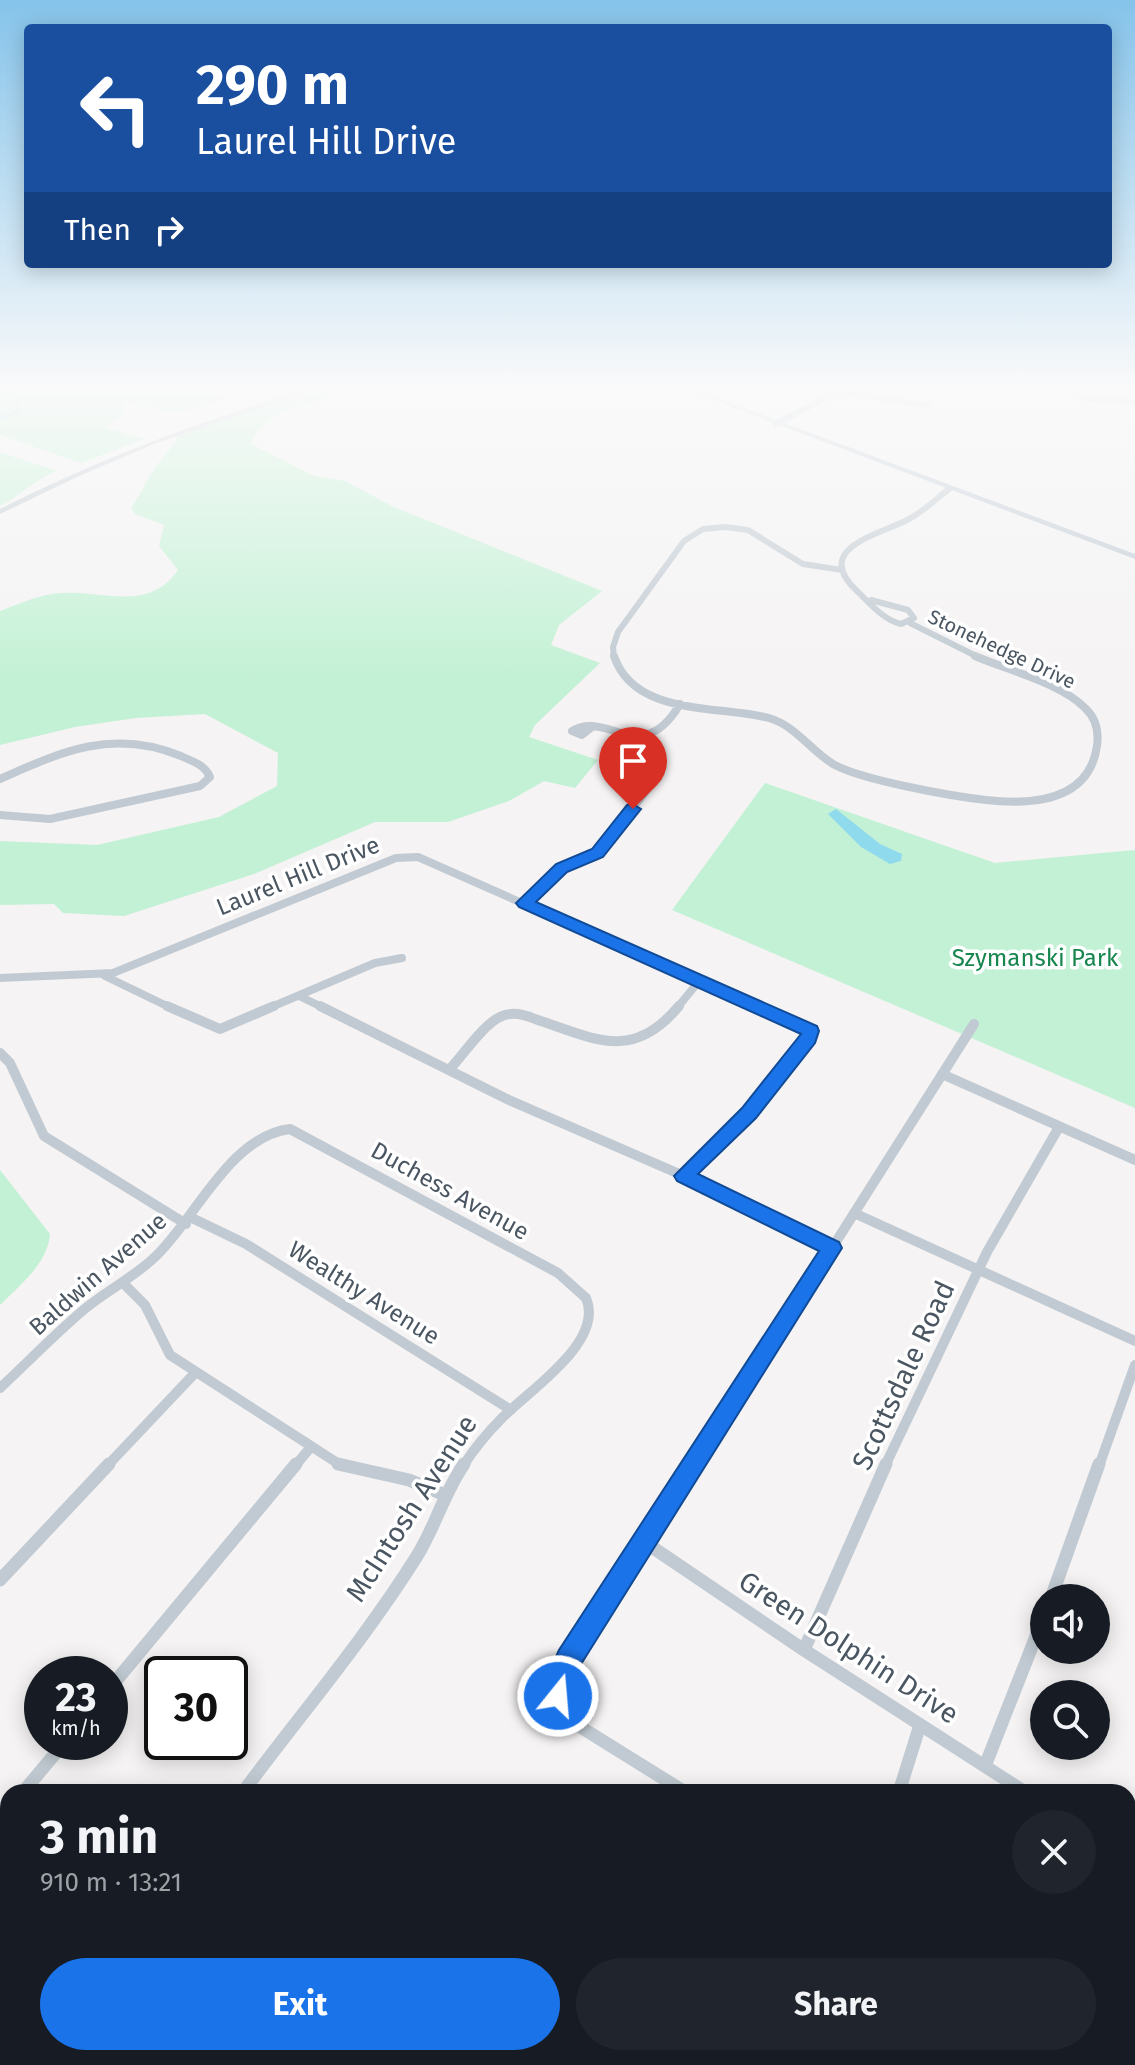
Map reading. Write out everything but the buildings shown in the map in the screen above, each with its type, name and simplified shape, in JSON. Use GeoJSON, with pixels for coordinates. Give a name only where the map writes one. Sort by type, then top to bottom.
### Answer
{"type":"FeatureCollection","features":[{"type":"Feature","properties":{"kind":"main road"},"geometry":{"type":"LineString","coordinates":[[942,486],[1135,557]]}},
{"type":"Feature","properties":{"kind":"street"},"geometry":{"type":"LineString","coordinates":[[0,512],[47,486]]}},
{"type":"Feature","properties":{"kind":"street"},"geometry":{"type":"LineString","coordinates":[[871,600],[910,611],[914,618],[910,623],[898,624],[886,620],[871,600],[850,585],[842,570],[843,556],[854,543],[911,518],[949,489]]}},
{"type":"Feature","properties":{"kind":"street","name":"Stonehedge Drive"},"geometry":{"type":"LineString","coordinates":[[842,570],[803,564],[744,529],[708,528],[686,538],[618,632],[612,647],[618,667],[631,683],[649,695],[680,704],[775,719],[796,731],[823,758],[846,771],[1001,803],[1061,794],[1082,781],[1093,762],[1098,730],[1093,717],[1082,705],[1055,690],[944,642],[910,623]]}},
{"type":"Feature","properties":{"kind":"street"},"geometry":{"type":"LineString","coordinates":[[592,727],[632,737],[643,735],[668,725],[680,704]]}},
{"type":"Feature","properties":{"kind":"street"},"geometry":{"type":"LineString","coordinates":[[0,779],[61,755],[126,742],[160,749],[210,772],[210,777],[200,786],[68,815],[31,819],[0,815]]}},
{"type":"Feature","properties":{"kind":"street"},"geometry":{"type":"LineString","coordinates":[[525,903],[562,868],[600,851],[649,787]]}},
{"type":"Feature","properties":{"kind":"street","name":"Laurel Hill Drive"},"geometry":{"type":"LineString","coordinates":[[0,978],[105,976],[404,856],[422,858],[803,1025],[811,1034],[749,1113],[684,1176]]}},
{"type":"Feature","properties":{"kind":"street","name":"Laurel Hill Drive"},"geometry":{"type":"LineString","coordinates":[[105,976],[205,1025],[220,1029],[375,963],[402,958]]}},
{"type":"Feature","properties":{"kind":"street"},"geometry":{"type":"LineString","coordinates":[[449,1070],[496,1018],[506,1012],[522,1013],[594,1042],[625,1042],[644,1036],[660,1026],[700,980]]}},
{"type":"Feature","properties":{"kind":"street"},"geometry":{"type":"LineString","coordinates":[[299,996],[518,1104],[684,1176],[832,1248]]}},
{"type":"Feature","properties":{"kind":"street"},"geometry":{"type":"LineString","coordinates":[[672,1784],[574,1723],[558,1696],[557,1682],[974,1024]]}},
{"type":"Feature","properties":{"kind":"street","name":"Wealthy Avenue"},"geometry":{"type":"LineString","coordinates":[[0,1053],[10,1063],[44,1136],[189,1221],[246,1244],[511,1410]]}},
{"type":"Feature","properties":{"kind":"street"},"geometry":{"type":"LineString","coordinates":[[942,1074],[1135,1160]]}},
{"type":"Feature","properties":{"kind":"street","name":"Scottsdale Road"},"geometry":{"type":"LineString","coordinates":[[804,1650],[977,1269],[1059,1127]]}},
{"type":"Feature","properties":{"kind":"street","name":"Baldwin Avenue"},"geometry":{"type":"LineString","coordinates":[[0,1388],[71,1320],[123,1283],[189,1221],[204,1194],[234,1161],[265,1134],[290,1129]]}},
{"type":"Feature","properties":{"kind":"street","name":"Duchess Avenue"},"geometry":{"type":"LineString","coordinates":[[290,1129],[558,1273],[586,1298]]}},
{"type":"Feature","properties":{"kind":"street"},"geometry":{"type":"LineString","coordinates":[[854,1213],[1135,1341]]}},
{"type":"Feature","properties":{"kind":"street"},"geometry":{"type":"LineString","coordinates":[[123,1283],[145,1305],[164,1348],[195,1373],[310,1448],[352,1471],[409,1480],[445,1495]]}},
{"type":"Feature","properties":{"kind":"street","name":"McIntosh Avenue"},"geometry":{"type":"LineString","coordinates":[[249,1784],[417,1556],[445,1495],[488,1433],[547,1379],[578,1340],[590,1319],[586,1298]]}},
{"type":"Feature","properties":{"kind":"street"},"geometry":{"type":"LineString","coordinates":[[1056,1584],[1135,1365]]}},
{"type":"Feature","properties":{"kind":"street"},"geometry":{"type":"LineString","coordinates":[[0,1580],[195,1373]]}},
{"type":"Feature","properties":{"kind":"street"},"geometry":{"type":"LineString","coordinates":[[128,1666],[310,1448]]}},
{"type":"Feature","properties":{"kind":"street","name":"Green Dolphin Drive"},"geometry":{"type":"LineString","coordinates":[[646,1543],[804,1650],[1013,1784]]}},
{"type":"Feature","properties":{"kind":"street"},"geometry":{"type":"LineString","coordinates":[[985,1766],[1030,1652]]}},
{"type":"Feature","properties":{"kind":"street"},"geometry":{"type":"LineString","coordinates":[[901,1784],[920,1725]]}},
{"type":"Feature","properties":{"kind":"street"},"geometry":{"type":"LineString","coordinates":[[30,1784],[50,1760]]}},
{"type":"Feature","properties":{"kind":"green space"},"geometry":{"type":"Polygon","coordinates":[[[0,486],[30,486],[15,497],[0,506],[0,486]]]}},
{"type":"Feature","properties":{"kind":"green space"},"geometry":{"type":"Polygon","coordinates":[[[145,486],[355,486],[394,507],[602,591],[559,625],[551,645],[600,663],[535,725],[529,737],[598,760],[575,788],[544,781],[509,801],[448,822],[375,822],[254,874],[124,916],[63,913],[54,904],[0,905],[0,841],[97,845],[219,817],[277,786],[278,753],[205,714],[136,718],[75,727],[0,745],[0,611],[53,594],[139,595],[166,583],[178,570],[159,546],[164,525],[135,514],[131,507],[145,486]]]}},
{"type":"Feature","properties":{"kind":"green space","name":"Szymanski Park"},"geometry":{"type":"Polygon","coordinates":[[[765,783],[995,863],[1135,850],[1135,1108],[672,910],[765,783]]]}},
{"type":"Feature","properties":{"kind":"green space"},"geometry":{"type":"Polygon","coordinates":[[[0,1170],[50,1234],[39,1264],[0,1305],[0,1170]]]}},
{"type":"Feature","properties":{"kind":"water"},"geometry":{"type":"Polygon","coordinates":[[[836,809],[880,844],[902,854],[901,861],[890,864],[861,847],[828,814],[836,809]]]}},
{"type":"Feature","properties":{"kind":"route"},"geometry":{"type":"LineString","coordinates":[[558,1696],[557,1682],[562,1670],[832,1248],[684,1176],[749,1113],[809,1038],[810,1031],[803,1025],[525,903],[562,868],[598,853],[633,809]]}}]}
